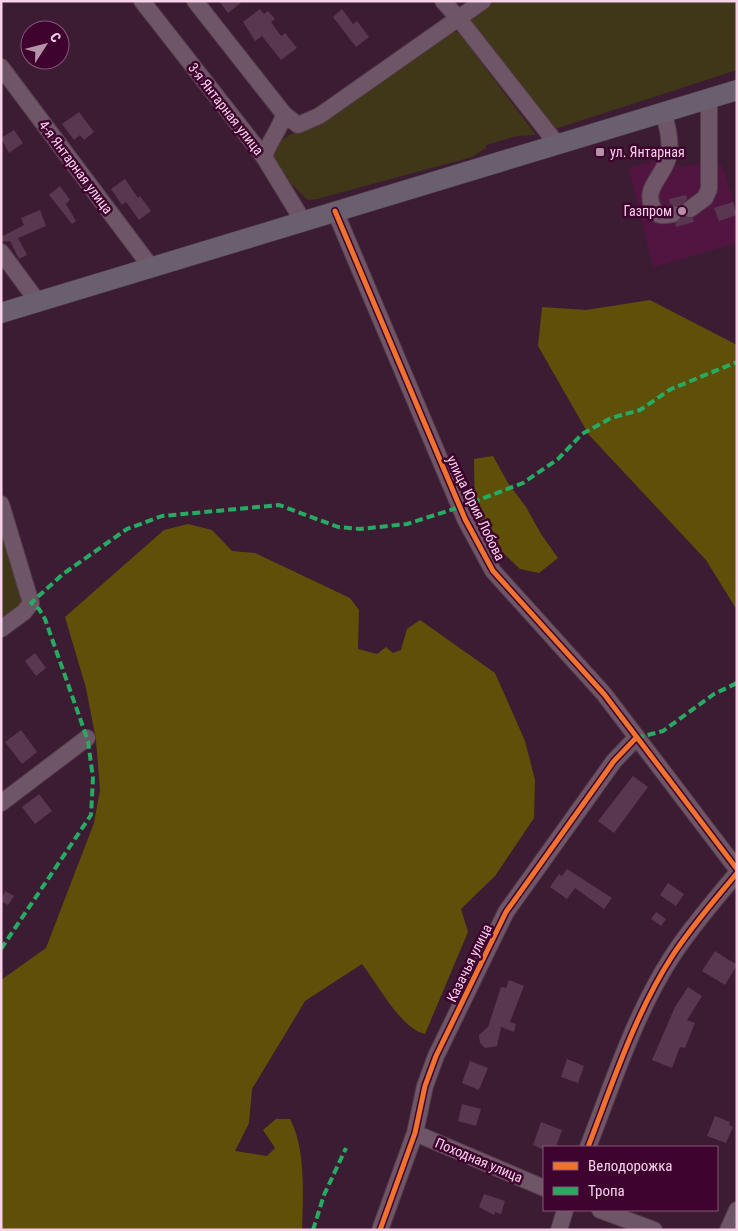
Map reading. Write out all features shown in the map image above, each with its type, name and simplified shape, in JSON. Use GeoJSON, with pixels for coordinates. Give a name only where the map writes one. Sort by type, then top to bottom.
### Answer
{"type":"FeatureCollection","features":[{"type":"Feature","properties":{"kind":"main road"},"geometry":{"type":"LineString","coordinates":[[1,313],[737,90]]}},
{"type":"Feature","properties":{"kind":"street","name":"3-я Янтарная улица"},"geometry":{"type":"LineString","coordinates":[[142,1],[264,157],[303,221]]}},
{"type":"Feature","properties":{"kind":"street"},"geometry":{"type":"LineString","coordinates":[[195,1],[284,114],[298,124],[319,116],[483,1]]}},
{"type":"Feature","properties":{"kind":"street"},"geometry":{"type":"LineString","coordinates":[[443,1],[459,18],[556,144]]}},
{"type":"Feature","properties":{"kind":"street","name":"4-я Янтарная улица"},"geometry":{"type":"LineString","coordinates":[[1,67],[152,267]]}},
{"type":"Feature","properties":{"kind":"street"},"geometry":{"type":"LineString","coordinates":[[690,209],[705,198],[709,189],[709,98]]}},
{"type":"Feature","properties":{"kind":"street"},"geometry":{"type":"LineString","coordinates":[[663,112],[669,131],[669,154],[652,186],[649,201],[655,212],[662,216],[672,214]]}},
{"type":"Feature","properties":{"kind":"street"},"geometry":{"type":"LineString","coordinates":[[264,157],[268,146],[282,124],[284,114]]}},
{"type":"Feature","properties":{"kind":"street","name":"улица Юрия Лобова"},"geometry":{"type":"LineString","coordinates":[[335,211],[460,507],[493,571],[604,694],[737,869]]}},
{"type":"Feature","properties":{"kind":"street"},"geometry":{"type":"LineString","coordinates":[[1,252],[38,302]]}},
{"type":"Feature","properties":{"kind":"street"},"geometry":{"type":"LineString","coordinates":[[1,504],[31,603],[24,612],[1,630]]}},
{"type":"Feature","properties":{"kind":"street"},"geometry":{"type":"LineString","coordinates":[[1,803],[87,738]]}},
{"type":"Feature","properties":{"kind":"street","name":"Казачья улица"},"geometry":{"type":"LineString","coordinates":[[380,1230],[415,1133],[425,1086],[436,1056],[506,912],[614,761],[636,738]]}},
{"type":"Feature","properties":{"kind":"street"},"geometry":{"type":"LineString","coordinates":[[588,1146],[614,1080],[660,976],[688,934],[737,873]]}},
{"type":"Feature","properties":{"kind":"street","name":"Походная улица"},"geometry":{"type":"LineString","coordinates":[[415,1133],[543,1188]]}},
{"type":"Feature","properties":{"kind":"street"},"geometry":{"type":"LineString","coordinates":[[728,1230],[737,1210]]}},
{"type":"Feature","properties":{"kind":"street"},"geometry":{"type":"LineString","coordinates":[[559,1230],[565,1211]]}},
{"type":"Feature","properties":{"kind":"street"},"geometry":{"type":"LineString","coordinates":[[603,1211],[654,1230]]}},
{"type":"Feature","properties":{"kind":"shaded area"},"geometry":{"type":"Polygon","coordinates":[[[493,1],[737,1],[737,70],[552,130],[466,20],[493,1]]]}},
{"type":"Feature","properties":{"kind":"shaded area"},"geometry":{"type":"Polygon","coordinates":[[[451,29],[460,34],[536,135],[517,136],[486,145],[486,148],[472,157],[308,200],[286,178],[277,165],[274,153],[279,143],[451,29]]]}},
{"type":"Feature","properties":{"kind":"shaded area"},"geometry":{"type":"Polygon","coordinates":[[[660,159],[683,167],[701,163],[722,165],[737,213],[737,243],[653,267],[629,168],[660,159]]]}},
{"type":"Feature","properties":{"kind":"shaded area"},"geometry":{"type":"Polygon","coordinates":[[[650,300],[737,345],[737,610],[706,560],[589,435],[538,346],[542,307],[586,310],[650,300]]]}},
{"type":"Feature","properties":{"kind":"shaded area"},"geometry":{"type":"Polygon","coordinates":[[[493,456],[508,483],[526,507],[541,534],[558,558],[539,573],[520,569],[475,526],[474,459],[493,456]]]}},
{"type":"Feature","properties":{"kind":"shaded area"},"geometry":{"type":"Polygon","coordinates":[[[1,522],[23,604],[1,624],[1,522]]]}},
{"type":"Feature","properties":{"kind":"shaded area"},"geometry":{"type":"Polygon","coordinates":[[[188,524],[212,530],[232,551],[255,553],[350,598],[359,610],[358,649],[377,654],[386,647],[393,653],[401,650],[407,629],[420,620],[495,673],[525,741],[535,780],[534,818],[495,876],[461,909],[468,932],[425,1034],[407,1024],[398,1015],[362,964],[305,1001],[252,1089],[249,1123],[235,1151],[267,1156],[275,1148],[263,1130],[276,1119],[290,1119],[299,1144],[301,1158],[303,1188],[302,1230],[1,1230],[1,980],[46,948],[94,823],[100,790],[96,740],[86,688],[65,617],[164,530],[188,524]]]}},
{"type":"Feature","properties":{"kind":"building"},"geometry":{"type":"Polygon","coordinates":[[[219,1],[243,1],[228,13],[219,1]]]}},
{"type":"Feature","properties":{"kind":"building"},"geometry":{"type":"Polygon","coordinates":[[[260,9],[264,14],[268,11],[275,19],[271,22],[281,36],[285,33],[297,48],[281,60],[262,36],[255,41],[243,22],[260,9]]]}},
{"type":"Feature","properties":{"kind":"building"},"geometry":{"type":"Polygon","coordinates":[[[342,9],[353,24],[357,21],[369,37],[356,47],[333,17],[342,9]]]}},
{"type":"Feature","properties":{"kind":"building"},"geometry":{"type":"Polygon","coordinates":[[[79,112],[94,132],[84,140],[80,135],[74,140],[62,124],[79,112]]]}},
{"type":"Feature","properties":{"kind":"building"},"geometry":{"type":"Polygon","coordinates":[[[14,130],[23,143],[9,153],[1,138],[14,130]]]}},
{"type":"Feature","properties":{"kind":"building"},"geometry":{"type":"Polygon","coordinates":[[[125,179],[138,198],[140,196],[151,211],[139,220],[126,202],[122,205],[111,189],[125,179]]]}},
{"type":"Feature","properties":{"kind":"building"},"geometry":{"type":"Polygon","coordinates":[[[60,186],[70,200],[66,204],[76,221],[72,224],[49,195],[60,186]]]}},
{"type":"Feature","properties":{"kind":"building"},"geometry":{"type":"Polygon","coordinates":[[[686,195],[687,199],[680,207],[670,204],[669,199],[686,195]]]}},
{"type":"Feature","properties":{"kind":"building"},"geometry":{"type":"Polygon","coordinates":[[[733,202],[737,215],[719,221],[714,208],[733,202]]]}},
{"type":"Feature","properties":{"kind":"building"},"geometry":{"type":"Polygon","coordinates":[[[40,210],[46,226],[18,238],[27,255],[19,259],[10,241],[1,242],[1,237],[24,225],[21,218],[40,210]]]}},
{"type":"Feature","properties":{"kind":"building"},"geometry":{"type":"Polygon","coordinates":[[[683,216],[693,218],[694,222],[676,227],[675,224],[683,216]]]}},
{"type":"Feature","properties":{"kind":"building"},"geometry":{"type":"Polygon","coordinates":[[[35,653],[46,668],[36,676],[25,661],[35,653]]]}},
{"type":"Feature","properties":{"kind":"building"},"geometry":{"type":"Polygon","coordinates":[[[21,730],[37,752],[22,764],[5,742],[21,730]]]}},
{"type":"Feature","properties":{"kind":"building"},"geometry":{"type":"Polygon","coordinates":[[[633,776],[648,787],[614,833],[598,821],[633,776]]]}},
{"type":"Feature","properties":{"kind":"building"},"geometry":{"type":"Polygon","coordinates":[[[39,794],[52,811],[35,824],[22,807],[39,794]]]}},
{"type":"Feature","properties":{"kind":"building"},"geometry":{"type":"Polygon","coordinates":[[[567,869],[612,898],[604,909],[575,888],[567,899],[550,887],[559,874],[562,876],[567,869]]]}},
{"type":"Feature","properties":{"kind":"building"},"geometry":{"type":"Polygon","coordinates":[[[668,883],[684,894],[676,906],[660,895],[668,883]]]}},
{"type":"Feature","properties":{"kind":"building"},"geometry":{"type":"Polygon","coordinates":[[[5,891],[14,896],[8,905],[1,901],[5,891]]]}},
{"type":"Feature","properties":{"kind":"building"},"geometry":{"type":"Polygon","coordinates":[[[656,912],[666,919],[661,926],[651,919],[656,912]]]}},
{"type":"Feature","properties":{"kind":"building"},"geometry":{"type":"Polygon","coordinates":[[[715,951],[737,965],[725,985],[702,971],[715,951]]]}},
{"type":"Feature","properties":{"kind":"building"},"geometry":{"type":"Polygon","coordinates":[[[509,980],[524,986],[510,1022],[516,1024],[514,1032],[501,1027],[497,1046],[485,1048],[480,1043],[479,1035],[488,1027],[501,987],[506,988],[509,980]]]}},
{"type":"Feature","properties":{"kind":"building"},"geometry":{"type":"Polygon","coordinates":[[[688,987],[702,996],[687,1020],[695,1023],[685,1048],[680,1047],[672,1068],[652,1060],[675,1007],[688,987]]]}},
{"type":"Feature","properties":{"kind":"building"},"geometry":{"type":"Polygon","coordinates":[[[567,1059],[584,1066],[578,1083],[561,1077],[567,1059]]]}},
{"type":"Feature","properties":{"kind":"building"},"geometry":{"type":"Polygon","coordinates":[[[470,1061],[488,1068],[479,1090],[462,1083],[470,1061]]]}},
{"type":"Feature","properties":{"kind":"building"},"geometry":{"type":"Polygon","coordinates":[[[462,1104],[481,1109],[476,1126],[458,1121],[462,1104]]]}},
{"type":"Feature","properties":{"kind":"building"},"geometry":{"type":"Polygon","coordinates":[[[715,1116],[730,1122],[729,1125],[733,1127],[726,1143],[707,1136],[715,1116]]]}},
{"type":"Feature","properties":{"kind":"building"},"geometry":{"type":"Polygon","coordinates":[[[541,1122],[562,1130],[556,1146],[543,1146],[543,1150],[533,1145],[541,1122]]]}},
{"type":"Feature","properties":{"kind":"building"},"geometry":{"type":"Polygon","coordinates":[[[484,1194],[505,1201],[501,1214],[495,1212],[494,1215],[479,1207],[484,1194]]]}},
{"type":"Feature","properties":{"kind":"marked path"},"geometry":{"type":"LineString","coordinates":[[1,949],[91,815],[93,778],[88,741],[45,619],[39,609],[31,603],[63,574],[127,529],[162,516],[279,505],[338,527],[360,529],[407,524],[460,507],[523,483],[558,459],[582,434],[611,418],[640,410],[671,389],[737,362]]}},
{"type":"Feature","properties":{"kind":"marked path"},"geometry":{"type":"LineString","coordinates":[[636,738],[663,731],[714,694],[737,683]]}},
{"type":"Feature","properties":{"kind":"marked path"},"geometry":{"type":"LineString","coordinates":[[313,1230],[324,1195],[346,1148]]}},
{"type":"Feature","properties":{"kind":"cycle path"},"geometry":{"type":"LineString","coordinates":[[335,211],[465,519],[493,571],[604,694],[737,869]]}},
{"type":"Feature","properties":{"kind":"cycle path"},"geometry":{"type":"LineString","coordinates":[[380,1230],[415,1133],[425,1086],[436,1056],[506,912],[614,761],[636,738]]}},
{"type":"Feature","properties":{"kind":"cycle path"},"geometry":{"type":"LineString","coordinates":[[588,1146],[625,1050],[646,1002],[686,936],[737,873]]}},
{"type":"Feature","properties":{"kind":"place","name":"ул. Янтарная"},"geometry":{"type":"Point","coordinates":[600,152]}},
{"type":"Feature","properties":{"kind":"place","name":"Газпром"},"geometry":{"type":"Point","coordinates":[682,211]}}]}
